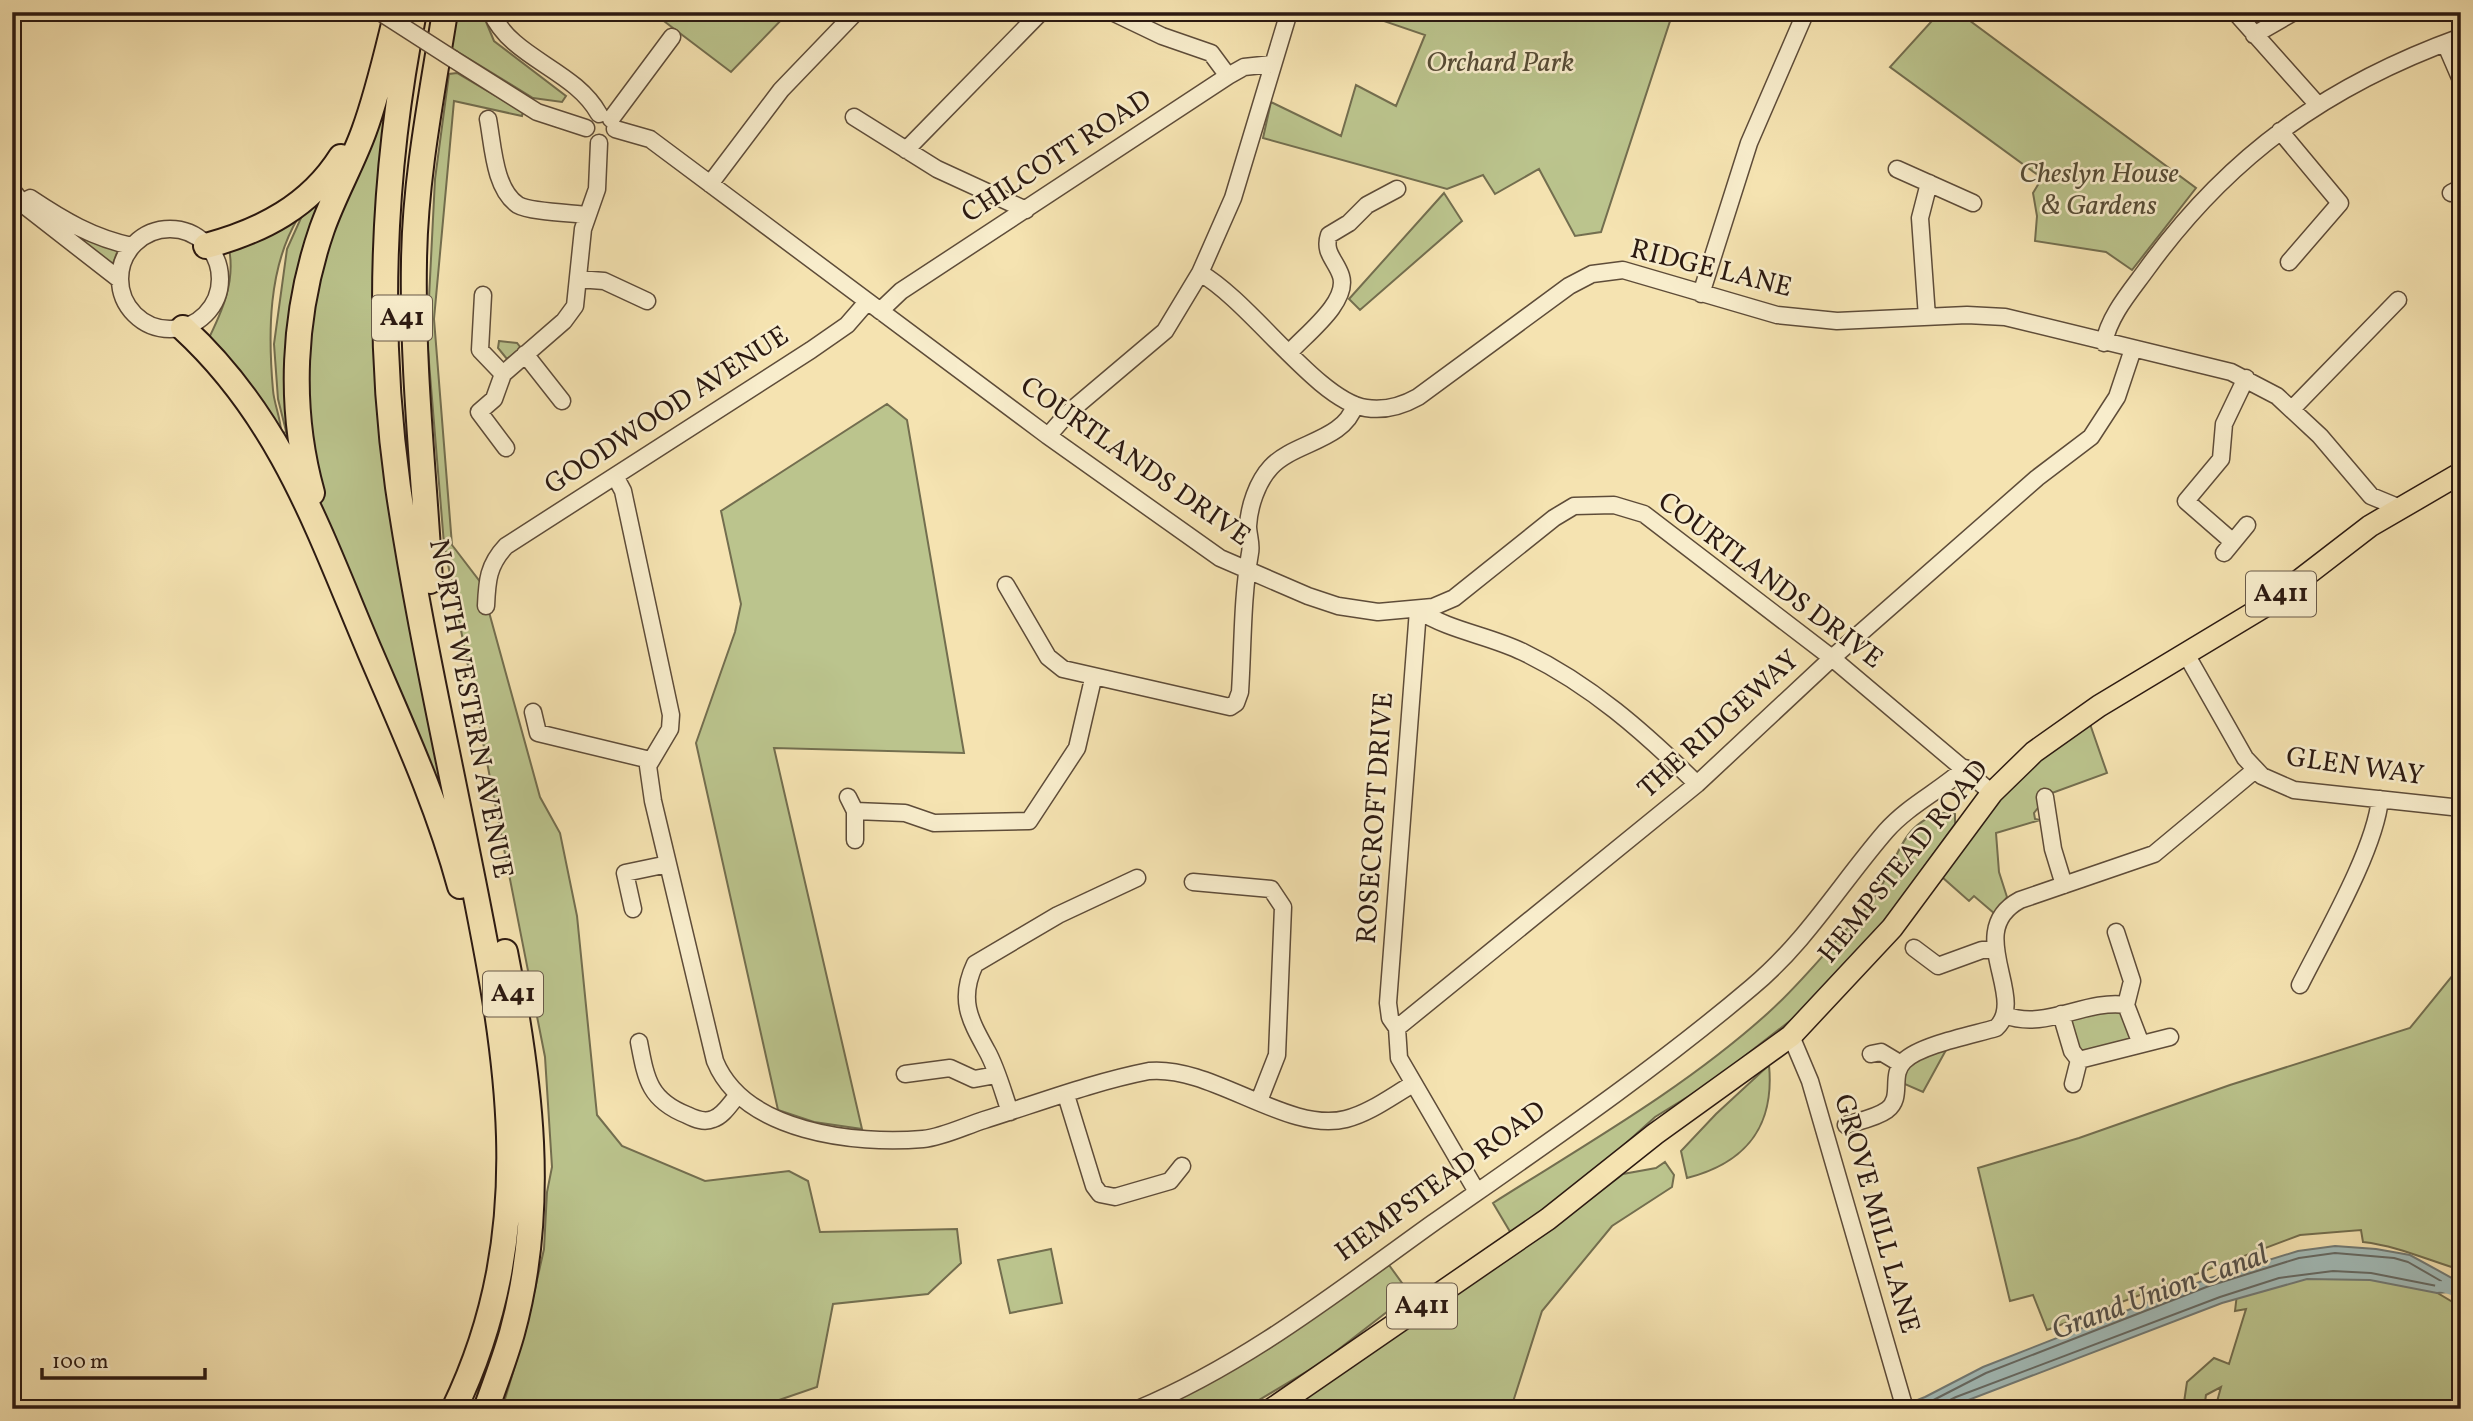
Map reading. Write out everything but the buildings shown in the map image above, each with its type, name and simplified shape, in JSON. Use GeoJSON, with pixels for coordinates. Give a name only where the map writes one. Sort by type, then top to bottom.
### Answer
{"type":"FeatureCollection","features":[{"type":"Feature","properties":{"kind":"highway","name":"NORTH WESTERN AVENUE"},"geometry":{"type":"LineString","coordinates":[[414,12],[397,117],[389,197],[385,301],[392,430],[406,538],[494,983],[506,1059],[508,1113],[509,1203],[501,1269],[491,1313],[454,1409]]}},
{"type":"Feature","properties":{"kind":"highway","name":"NORTH WESTERN AVENUE"},"geometry":{"type":"LineString","coordinates":[[430,12],[414,101],[401,270],[402,364],[413,479],[430,581],[522,1039],[529,1088],[533,1162],[530,1227],[512,1332],[486,1409]]}},
{"type":"Feature","properties":{"kind":"highway"},"geometry":{"type":"LineString","coordinates":[[430,581],[414,338],[414,258],[419,181],[445,12]]}},
{"type":"Feature","properties":{"kind":"highway"},"geometry":{"type":"LineString","coordinates":[[335,566],[318,518],[303,454],[298,396],[298,345],[310,265],[330,208],[364,131],[377,88],[386,13]]}},
{"type":"Feature","properties":{"kind":"highway"},"geometry":{"type":"LineString","coordinates":[[206,246],[273,222],[300,204],[336,166],[377,88]]}},
{"type":"Feature","properties":{"kind":"highway"},"geometry":{"type":"LineString","coordinates":[[183,328],[216,359],[260,415],[275,440],[335,566],[419,763],[446,841],[485,994],[508,1113]]}},
{"type":"Feature","properties":{"kind":"main road","name":"HEMPSTEAD ROAD"},"geometry":{"type":"LineString","coordinates":[[1272,1409],[1548,1219],[1655,1134],[1791,1036],[1892,928],[1992,793],[2034,752],[2066,727],[2270,603],[2371,526],[2461,473]]}},
{"type":"Feature","properties":{"kind":"street"},"geometry":{"type":"LineString","coordinates":[[491,12],[505,35],[576,85],[608,121],[612,138],[599,143],[591,140],[586,128],[591,118],[608,121]]}},
{"type":"Feature","properties":{"kind":"street"},"geometry":{"type":"LineString","coordinates":[[710,184],[781,90],[856,12]]}},
{"type":"Feature","properties":{"kind":"street"},"geometry":{"type":"LineString","coordinates":[[906,150],[1041,12]]}},
{"type":"Feature","properties":{"kind":"street"},"geometry":{"type":"LineString","coordinates":[[1112,12],[1162,36],[1211,53],[1228,76]]}},
{"type":"Feature","properties":{"kind":"street"},"geometry":{"type":"LineString","coordinates":[[2235,12],[2317,104]]}},
{"type":"Feature","properties":{"kind":"street"},"geometry":{"type":"LineString","coordinates":[[2254,35],[2294,12]]}},
{"type":"Feature","properties":{"kind":"street"},"geometry":{"type":"LineString","coordinates":[[386,13],[537,112],[586,128]]}},
{"type":"Feature","properties":{"kind":"street"},"geometry":{"type":"LineString","coordinates":[[1048,436],[1068,413],[1165,331],[1200,273],[1233,198],[1288,13]]}},
{"type":"Feature","properties":{"kind":"street"},"geometry":{"type":"LineString","coordinates":[[1701,294],[1749,143],[1804,16]]}},
{"type":"Feature","properties":{"kind":"street"},"geometry":{"type":"LineString","coordinates":[[608,121],[672,37]]}},
{"type":"Feature","properties":{"kind":"street"},"geometry":{"type":"LineString","coordinates":[[2104,343],[2116,313],[2177,230],[2230,173],[2280,131],[2317,104],[2369,74],[2453,40],[2461,80]]}},
{"type":"Feature","properties":{"kind":"street","name":"CHILCOTT ROAD"},"geometry":{"type":"LineString","coordinates":[[874,307],[894,297],[1228,76],[1244,67],[1272,64]]}},
{"type":"Feature","properties":{"kind":"street"},"geometry":{"type":"LineString","coordinates":[[854,117],[937,169],[1026,209]]}},
{"type":"Feature","properties":{"kind":"street"},"geometry":{"type":"LineString","coordinates":[[488,119],[499,173],[506,192],[519,206],[588,215]]}},
{"type":"Feature","properties":{"kind":"street","name":"COURTLANDS DRIVE"},"geometry":{"type":"LineString","coordinates":[[608,121],[650,139],[1048,436],[1220,558],[1247,572],[1338,606],[1378,612],[1419,610],[1454,598],[1574,506],[1614,505],[1644,514],[1832,659],[1992,793]]}},
{"type":"Feature","properties":{"kind":"street"},"geometry":{"type":"LineString","coordinates":[[2280,131],[2340,203],[2289,262]]}},
{"type":"Feature","properties":{"kind":"street"},"geometry":{"type":"LineString","coordinates":[[506,448],[479,412],[494,399],[503,374],[564,321],[575,306],[588,215],[597,189],[599,143]]}},
{"type":"Feature","properties":{"kind":"street"},"geometry":{"type":"LineString","coordinates":[[1897,169],[1973,203]]}},
{"type":"Feature","properties":{"kind":"street"},"geometry":{"type":"LineString","coordinates":[[1927,317],[1920,218],[1929,183]]}},
{"type":"Feature","properties":{"kind":"street"},"geometry":{"type":"LineString","coordinates":[[1290,352],[1331,310],[1339,296],[1341,276],[1328,252],[1329,235],[1349,223],[1367,205],[1397,189]]}},
{"type":"Feature","properties":{"kind":"street"},"geometry":{"type":"LineString","coordinates":[[15,192],[103,239],[132,246]]}},
{"type":"Feature","properties":{"kind":"street"},"geometry":{"type":"LineString","coordinates":[[15,192],[25,206],[120,280]]}},
{"type":"Feature","properties":{"kind":"street"},"geometry":{"type":"LineString","coordinates":[[165,229],[183,231],[206,246],[219,270],[216,298],[207,313],[183,328],[165,330],[140,320],[127,306],[120,280],[123,261],[132,246],[147,235],[165,229]]}},
{"type":"Feature","properties":{"kind":"street","name":"RIDGE LANE"},"geometry":{"type":"LineString","coordinates":[[1200,273],[1226,290],[1332,392],[1355,405],[1390,408],[1418,397],[1569,286],[1592,274],[1607,271],[1635,272],[1758,312],[1794,318],[1837,321],[1987,315],[2013,318],[2104,343],[2214,367],[2246,378],[2292,409],[2320,436],[2371,496],[2400,508]]}},
{"type":"Feature","properties":{"kind":"street"},"geometry":{"type":"LineString","coordinates":[[578,279],[604,281],[647,301]]}},
{"type":"Feature","properties":{"kind":"street"},"geometry":{"type":"LineString","coordinates":[[483,295],[480,350],[503,374]]}},
{"type":"Feature","properties":{"kind":"street"},"geometry":{"type":"LineString","coordinates":[[2292,409],[2398,300]]}},
{"type":"Feature","properties":{"kind":"street","name":"GOODWOOD AVENUE"},"geometry":{"type":"LineString","coordinates":[[486,606],[487,581],[493,560],[506,546],[874,307]]}},
{"type":"Feature","properties":{"kind":"street","name":"THE RIDGEWAY"},"geometry":{"type":"LineString","coordinates":[[1397,1028],[1697,784],[1832,659],[2037,478],[2091,437],[2117,397],[2133,349]]}},
{"type":"Feature","properties":{"kind":"street"},"geometry":{"type":"LineString","coordinates":[[525,354],[562,401]]}},
{"type":"Feature","properties":{"kind":"street"},"geometry":{"type":"LineString","coordinates":[[2246,378],[2224,424],[2221,459],[2179,496],[2228,548],[2247,526]]}},
{"type":"Feature","properties":{"kind":"street"},"geometry":{"type":"LineString","coordinates":[[1006,585],[1055,664],[1070,673],[1225,707],[1233,705],[1240,692],[1250,551],[1249,516],[1267,472],[1277,461],[1339,427],[1350,416],[1355,405]]}},
{"type":"Feature","properties":{"kind":"street"},"geometry":{"type":"LineString","coordinates":[[615,476],[623,491],[670,704],[670,729],[650,760],[649,783],[715,1062],[725,1083],[737,1096],[773,1118],[810,1130],[869,1139],[925,1139],[1133,1074],[1159,1070],[1184,1074],[1314,1120],[1334,1121],[1354,1117],[1413,1084]]}},
{"type":"Feature","properties":{"kind":"street"},"geometry":{"type":"LineString","coordinates":[[2371,496],[2371,526]]}},
{"type":"Feature","properties":{"kind":"street"},"geometry":{"type":"LineString","coordinates":[[1419,610],[1438,623],[1519,650],[1561,671],[1641,729],[1697,784]]}},
{"type":"Feature","properties":{"kind":"street","name":"ROSECROFT DRIVE"},"geometry":{"type":"LineString","coordinates":[[1419,610],[1388,1003],[1390,1018],[1397,1028],[1396,1050],[1477,1192]]}},
{"type":"Feature","properties":{"kind":"street","name":"GLEN WAY"},"geometry":{"type":"LineString","coordinates":[[2186,654],[2245,758],[2271,782],[2294,790],[2461,808]]}},
{"type":"Feature","properties":{"kind":"street"},"geometry":{"type":"LineString","coordinates":[[855,840],[851,804],[905,813],[934,823],[1029,821],[1077,748],[1093,678]]}},
{"type":"Feature","properties":{"kind":"street"},"geometry":{"type":"LineString","coordinates":[[533,712],[538,733],[650,760]]}},
{"type":"Feature","properties":{"kind":"street","name":"HEMPSTEAD ROAD"},"geometry":{"type":"LineString","coordinates":[[1138,1409],[1184,1389],[1258,1346],[1477,1192],[1754,986],[1819,919],[1887,829],[1915,804],[1965,768]]}},
{"type":"Feature","properties":{"kind":"street"},"geometry":{"type":"LineString","coordinates":[[1846,1125],[1881,1114],[1891,1106],[1896,1097],[1895,1080],[1901,1064],[1914,1054],[1996,1028],[2005,1016],[2005,993],[1995,950],[1999,926],[2010,906],[2163,848],[2255,770]]}},
{"type":"Feature","properties":{"kind":"street"},"geometry":{"type":"LineString","coordinates":[[2045,797],[2056,859],[2064,885]]}},
{"type":"Feature","properties":{"kind":"street"},"geometry":{"type":"LineString","coordinates":[[2300,985],[2358,863],[2377,816],[2380,799]]}},
{"type":"Feature","properties":{"kind":"street"},"geometry":{"type":"LineString","coordinates":[[633,909],[625,873],[668,864]]}},
{"type":"Feature","properties":{"kind":"street"},"geometry":{"type":"LineString","coordinates":[[1010,1112],[988,1051],[974,1031],[967,1003],[969,978],[975,964],[1058,915],[1137,878]]}},
{"type":"Feature","properties":{"kind":"street"},"geometry":{"type":"LineString","coordinates":[[1193,882],[1270,889],[1283,907],[1278,1044],[1259,1101]]}},
{"type":"Feature","properties":{"kind":"street"},"geometry":{"type":"LineString","coordinates":[[2116,932],[2132,981],[2126,1005],[2141,1044]]}},
{"type":"Feature","properties":{"kind":"street"},"geometry":{"type":"LineString","coordinates":[[1914,948],[1938,966],[1982,950],[1995,950]]}},
{"type":"Feature","properties":{"kind":"street"},"geometry":{"type":"LineString","coordinates":[[2005,1016],[2028,1022],[2110,1004],[2126,1005]]}},
{"type":"Feature","properties":{"kind":"street"},"geometry":{"type":"LineString","coordinates":[[2061,1014],[2072,1051],[2080,1060]]}},
{"type":"Feature","properties":{"kind":"street","name":"GROVE MILL LANE"},"geometry":{"type":"LineString","coordinates":[[1791,1036],[1810,1081],[1904,1406]]}},
{"type":"Feature","properties":{"kind":"street"},"geometry":{"type":"LineString","coordinates":[[2080,1060],[2170,1037]]}},
{"type":"Feature","properties":{"kind":"street"},"geometry":{"type":"LineString","coordinates":[[639,1042],[647,1080],[668,1108],[693,1118],[709,1120],[720,1115],[737,1096]]}},
{"type":"Feature","properties":{"kind":"street"},"geometry":{"type":"LineString","coordinates":[[1871,1054],[1881,1052],[1901,1064]]}},
{"type":"Feature","properties":{"kind":"street"},"geometry":{"type":"LineString","coordinates":[[2073,1084],[2080,1060]]}},
{"type":"Feature","properties":{"kind":"street"},"geometry":{"type":"LineString","coordinates":[[905,1074],[943,1067],[956,1069],[974,1079],[996,1075]]}},
{"type":"Feature","properties":{"kind":"street"},"geometry":{"type":"LineString","coordinates":[[1066,1095],[1094,1186],[1100,1194],[1115,1198],[1170,1181],[1182,1166]]}},
{"type":"Feature","properties":{"kind":"green space"},"geometry":{"type":"Polygon","coordinates":[[[452,12],[482,12],[494,41],[566,96],[562,102],[533,98],[445,44],[452,12]]]}},
{"type":"Feature","properties":{"kind":"green space"},"geometry":{"type":"Polygon","coordinates":[[[652,12],[789,12],[731,72],[652,12]]]}},
{"type":"Feature","properties":{"kind":"green space","name":"Orchard Park"},"geometry":{"type":"Polygon","coordinates":[[[1374,12],[1673,12],[1601,232],[1575,236],[1539,169],[1495,194],[1483,175],[1447,189],[1263,138],[1271,102],[1341,136],[1356,85],[1396,106],[1425,35],[1372,17],[1374,12]]]}},
{"type":"Feature","properties":{"kind":"green space","name":"Cheslyn House & Gardens"},"geometry":{"type":"Polygon","coordinates":[[[1940,12],[1958,12],[2196,188],[2132,270],[2106,252],[2035,241],[2037,216],[2033,193],[2042,178],[1890,67],[1940,12]]]}},
{"type":"Feature","properties":{"kind":"green space"},"geometry":{"type":"Polygon","coordinates":[[[457,73],[523,112],[522,116],[454,101],[434,319],[452,545],[481,583],[540,797],[560,833],[577,916],[597,1115],[622,1146],[705,1181],[789,1171],[808,1181],[820,1232],[957,1229],[961,1263],[928,1294],[833,1304],[817,1387],[753,1409],[502,1409],[526,1329],[544,1249],[547,1192],[552,1167],[545,1057],[444,544],[427,338],[435,179],[449,74],[457,73]]]}},
{"type":"Feature","properties":{"kind":"green space"},"geometry":{"type":"Polygon","coordinates":[[[391,91],[381,432],[450,815],[406,704],[321,518],[300,372],[338,199],[391,91]]]}},
{"type":"Feature","properties":{"kind":"green space"},"geometry":{"type":"Polygon","coordinates":[[[326,183],[316,225],[297,458],[279,441],[286,431],[278,399],[274,344],[287,249],[305,209],[326,183]]]}},
{"type":"Feature","properties":{"kind":"green space"},"geometry":{"type":"Polygon","coordinates":[[[1444,193],[1462,221],[1360,310],[1349,299],[1444,193]]]}},
{"type":"Feature","properties":{"kind":"green space"},"geometry":{"type":"Polygon","coordinates":[[[298,218],[281,258],[272,302],[271,369],[281,432],[206,344],[222,308],[229,283],[231,270],[228,244],[298,218]]]}},
{"type":"Feature","properties":{"kind":"green space"},"geometry":{"type":"Polygon","coordinates":[[[58,225],[119,247],[111,269],[58,225]]]}},
{"type":"Feature","properties":{"kind":"green space"},"geometry":{"type":"Polygon","coordinates":[[[499,341],[517,343],[521,348],[507,359],[498,348],[499,341]]]}},
{"type":"Feature","properties":{"kind":"green space"},"geometry":{"type":"Polygon","coordinates":[[[887,404],[907,420],[964,753],[774,748],[862,1129],[814,1122],[778,1110],[696,743],[735,632],[741,604],[721,511],[887,404]]]}},
{"type":"Feature","properties":{"kind":"green space"},"geometry":{"type":"Polygon","coordinates":[[[2090,724],[2107,773],[2041,797],[2041,804],[2034,813],[2035,819],[2040,820],[1996,833],[1999,872],[2007,897],[1995,914],[1974,896],[1969,901],[1942,877],[2009,786],[2044,756],[2090,724]]]}},
{"type":"Feature","properties":{"kind":"green space"},"geometry":{"type":"Polygon","coordinates":[[[1947,812],[1955,814],[1955,824],[1893,910],[1840,976],[1804,1010],[1710,1083],[1655,1117],[1595,1171],[1512,1235],[1493,1203],[1669,1091],[1768,1013],[1869,905],[1912,831],[1921,822],[1947,812]]]}},
{"type":"Feature","properties":{"kind":"green space"},"geometry":{"type":"Polygon","coordinates":[[[2461,965],[2461,1270],[2400,1250],[2363,1242],[2361,1230],[2300,1235],[2047,1330],[2033,1295],[2010,1301],[1978,1168],[2079,1138],[2230,1085],[2410,1028],[2461,965]]]}},
{"type":"Feature","properties":{"kind":"green space"},"geometry":{"type":"Polygon","coordinates":[[[2122,1009],[2133,1040],[2083,1053],[2074,1035],[2073,1015],[2122,1009]]]}},
{"type":"Feature","properties":{"kind":"green space"},"geometry":{"type":"Polygon","coordinates":[[[1946,1050],[1923,1092],[1900,1082],[1906,1068],[1911,1064],[1946,1050]]]}},
{"type":"Feature","properties":{"kind":"green space"},"geometry":{"type":"Polygon","coordinates":[[[1769,1065],[1767,1107],[1752,1140],[1725,1163],[1687,1178],[1681,1151],[1769,1065]]]}},
{"type":"Feature","properties":{"kind":"green space"},"geometry":{"type":"Polygon","coordinates":[[[1665,1162],[1674,1175],[1672,1187],[1612,1226],[1542,1311],[1512,1405],[1499,1409],[1283,1409],[1563,1220],[1623,1174],[1656,1168],[1665,1162]]]}},
{"type":"Feature","properties":{"kind":"green space"},"geometry":{"type":"Polygon","coordinates":[[[1051,1249],[1062,1303],[1010,1313],[998,1260],[1051,1249]]]}},
{"type":"Feature","properties":{"kind":"green space"},"geometry":{"type":"Polygon","coordinates":[[[1389,1265],[1410,1294],[1321,1363],[1244,1409],[1157,1409],[1270,1348],[1389,1265]]]}},
{"type":"Feature","properties":{"kind":"green space"},"geometry":{"type":"Polygon","coordinates":[[[2305,1276],[2366,1277],[2429,1288],[2461,1307],[2461,1409],[2215,1409],[2221,1387],[2206,1395],[2204,1409],[2183,1409],[2187,1382],[2214,1358],[2229,1364],[2246,1309],[2235,1311],[2237,1294],[2305,1276]]]}},
{"type":"Feature","properties":{"kind":"water"},"geometry":{"type":"Polygon","coordinates":[[[2335,1246],[2410,1255],[2461,1283],[2461,1291],[2437,1293],[2370,1280],[2307,1279],[2222,1303],[1945,1409],[1895,1409],[1983,1367],[2207,1279],[2298,1251],[2335,1246]]]}},
{"type":"Feature","properties":{"kind":"waterway","name":"Grand Union Canal"},"geometry":{"type":"LineString","coordinates":[[2440,1286],[2461,1293]]}}]}
